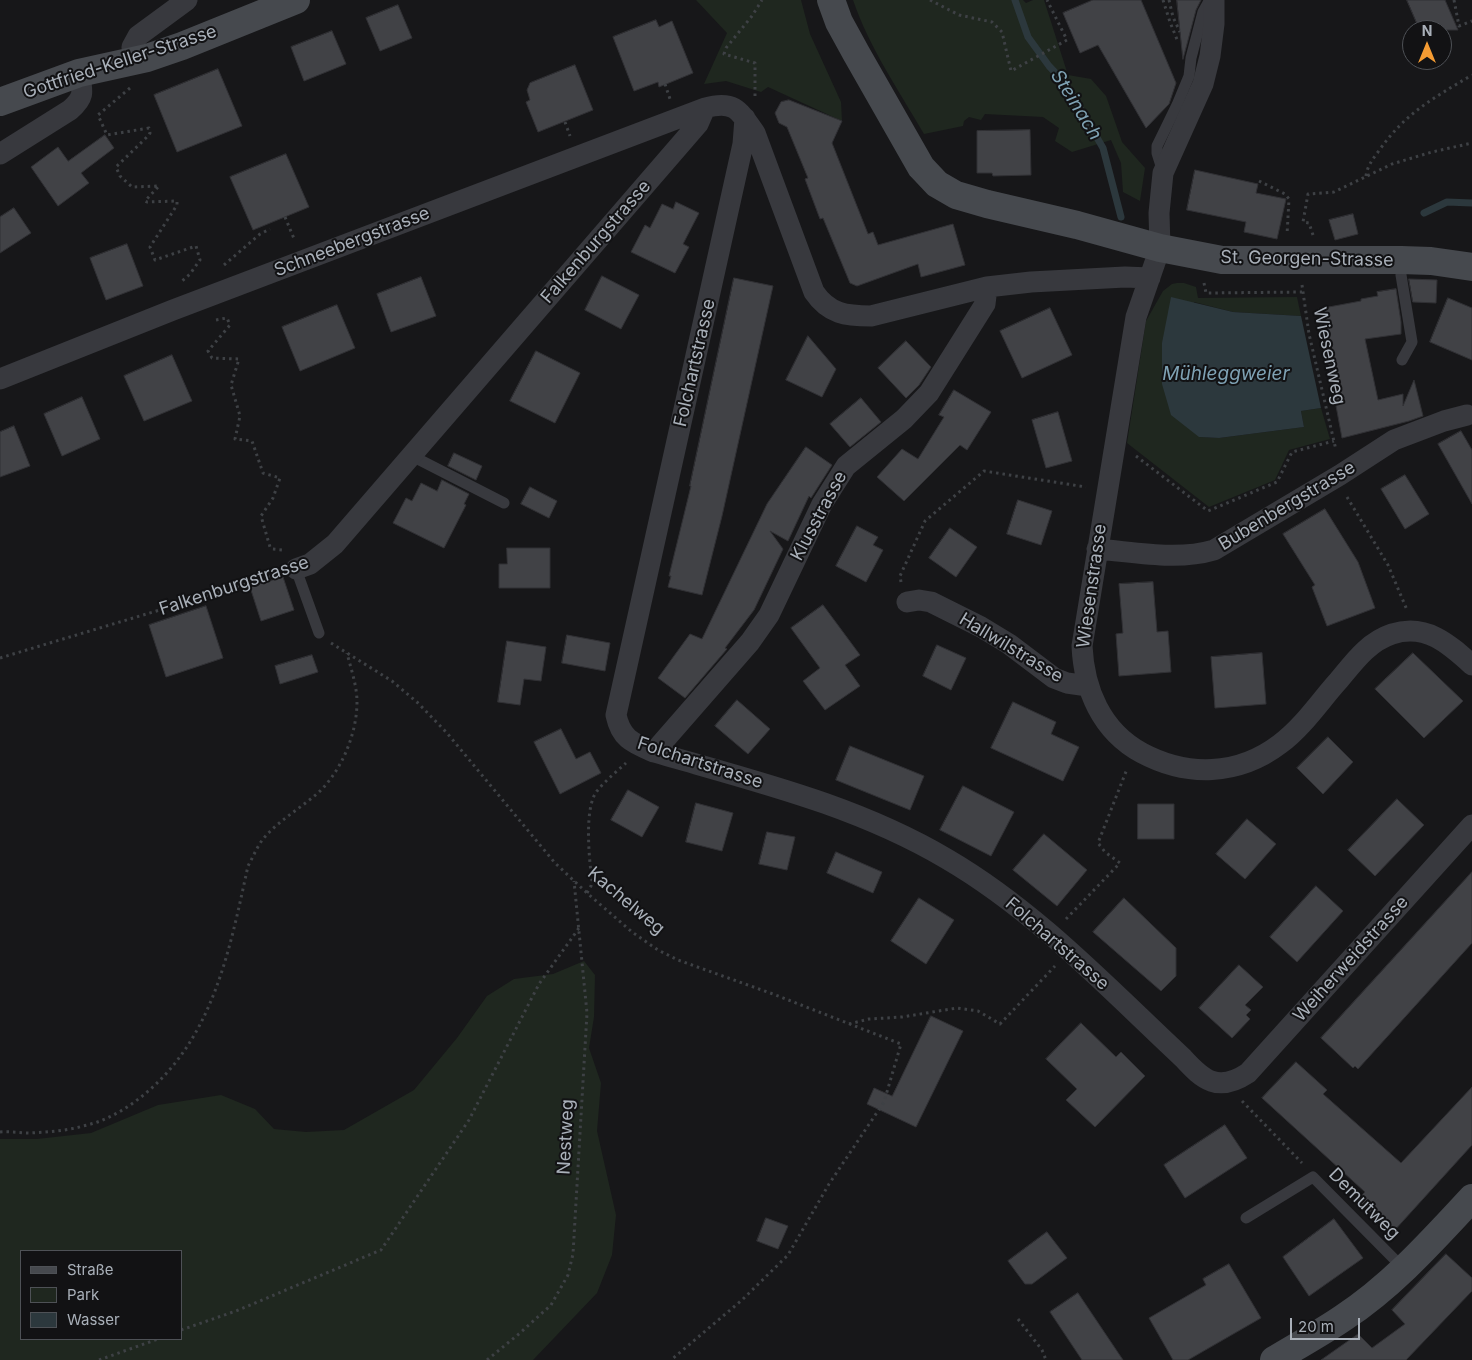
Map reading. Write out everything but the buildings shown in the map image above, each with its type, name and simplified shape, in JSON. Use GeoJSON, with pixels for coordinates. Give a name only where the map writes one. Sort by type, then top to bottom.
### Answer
{"type":"FeatureCollection","features":[{"type":"Feature","properties":{"kind":"street"},"geometry":{"type":"LineString","coordinates":[[135,61],[132,47],[138,36],[188,0]]}},
{"type":"Feature","properties":{"kind":"street","name":"Gottfried-Keller-Strasse"},"geometry":{"type":"LineString","coordinates":[[0,102],[79,73],[135,61],[182,46],[296,0]]}},
{"type":"Feature","properties":{"kind":"street"},"geometry":{"type":"LineString","coordinates":[[831,0],[843,30],[909,147],[921,167],[937,184],[956,195],[987,204],[1077,225],[1160,248],[1159,213],[1163,173],[1203,84],[1210,56],[1214,24],[1213,0]]}},
{"type":"Feature","properties":{"kind":"street"},"geometry":{"type":"LineString","coordinates":[[0,154],[78,103],[82,98],[83,90],[79,73]]}},
{"type":"Feature","properties":{"kind":"street"},"geometry":{"type":"LineString","coordinates":[[705,108],[727,105],[738,110],[755,133],[814,292],[822,304],[835,312],[852,316],[871,316],[987,288],[1030,282],[1125,277],[1150,278]]}},
{"type":"Feature","properties":{"kind":"street","name":"Schneebergstrasse"},"geometry":{"type":"LineString","coordinates":[[0,379],[173,310],[705,108]]}},
{"type":"Feature","properties":{"kind":"street","name":"Falkenburgstrasse"},"geometry":{"type":"LineString","coordinates":[[296,569],[310,564],[335,544],[698,124],[705,108]]}},
{"type":"Feature","properties":{"kind":"street","name":"Folchartstrasse"},"geometry":{"type":"LineString","coordinates":[[745,118],[743,144],[616,715],[618,725],[623,734],[631,741],[654,752],[800,794],[843,809],[879,823],[947,859],[980,880],[1042,927],[1176,1051],[1200,1076],[1208,1080],[1224,1082]]}},
{"type":"Feature","properties":{"kind":"street","name":"St. Georgen-Strasse"},"geometry":{"type":"LineString","coordinates":[[1160,248],[1222,260],[1401,260],[1431,261],[1472,267]]}},
{"type":"Feature","properties":{"kind":"street","name":"Wiesenstrasse"},"geometry":{"type":"LineString","coordinates":[[1160,248],[1136,317],[1082,646],[1083,667],[1088,686],[1096,705],[1107,723],[1121,738],[1156,760],[1192,770],[1230,768],[1248,762],[1281,744],[1362,653],[1383,638],[1407,631],[1432,635],[1448,644],[1472,665]]}},
{"type":"Feature","properties":{"kind":"street","name":"Klusstrasse"},"geometry":{"type":"LineString","coordinates":[[654,752],[750,642],[769,615],[822,504],[846,466],[904,419],[929,393],[986,304],[987,288]]}},
{"type":"Feature","properties":{"kind":"street","name":"Bubenbergstrasse"},"geometry":{"type":"LineString","coordinates":[[1097,549],[1178,556],[1202,554],[1214,550],[1332,480],[1394,440],[1444,421],[1467,415]]}},
{"type":"Feature","properties":{"kind":"street","name":"Hallwilstrasse"},"geometry":{"type":"LineString","coordinates":[[907,602],[919,600],[931,602],[981,627],[1009,644],[1054,678],[1067,683],[1088,686]]}},
{"type":"Feature","properties":{"kind":"street","name":"Weiherweidstrasse"},"geometry":{"type":"LineString","coordinates":[[1224,1082],[1240,1078],[1248,1073],[1472,825]]}},
{"type":"Feature","properties":{"kind":"street"},"geometry":{"type":"LineString","coordinates":[[1274,1360],[1344,1318],[1377,1293],[1472,1198]]}},
{"type":"Feature","properties":{"kind":"lane"},"geometry":{"type":"LineString","coordinates":[[1401,260],[1401,275],[1412,342],[1402,360]]}},
{"type":"Feature","properties":{"kind":"lane"},"geometry":{"type":"LineString","coordinates":[[412,456],[504,503]]}},
{"type":"Feature","properties":{"kind":"lane"},"geometry":{"type":"LineString","coordinates":[[296,569],[318,633]]}},
{"type":"Feature","properties":{"kind":"lane","name":"Demutweg"},"geometry":{"type":"LineString","coordinates":[[1246,1218],[1313,1177],[1404,1268]]}},
{"type":"Feature","properties":{"kind":"path"},"geometry":{"type":"LineString","coordinates":[[756,88],[755,63],[724,54],[726,48],[752,16],[762,0]]}},
{"type":"Feature","properties":{"kind":"path"},"geometry":{"type":"LineString","coordinates":[[930,0],[959,15],[992,22],[1002,32],[1011,71],[1018,69],[1067,40],[1047,0]]}},
{"type":"Feature","properties":{"kind":"path"},"geometry":{"type":"LineString","coordinates":[[1163,0],[1173,31]]}},
{"type":"Feature","properties":{"kind":"path"},"geometry":{"type":"LineString","coordinates":[[1454,0],[1459,26],[1472,21]]}},
{"type":"Feature","properties":{"kind":"path"},"geometry":{"type":"LineString","coordinates":[[1366,176],[1366,169],[1384,142],[1405,118],[1420,106],[1472,75]]}},
{"type":"Feature","properties":{"kind":"path"},"geometry":{"type":"LineString","coordinates":[[665,84],[672,102]]}},
{"type":"Feature","properties":{"kind":"path"},"geometry":{"type":"LineString","coordinates":[[129,89],[98,115],[107,135],[149,128],[150,133],[116,167],[120,176],[132,186],[159,186],[146,202],[177,201],[177,205],[150,248],[155,260],[196,246],[200,260],[183,280]]}},
{"type":"Feature","properties":{"kind":"path"},"geometry":{"type":"LineString","coordinates":[[564,122],[572,141]]}},
{"type":"Feature","properties":{"kind":"path"},"geometry":{"type":"LineString","coordinates":[[1310,225],[1310,223],[1303,222],[1308,194],[1334,192],[1392,164],[1432,152],[1472,144]]}},
{"type":"Feature","properties":{"kind":"path"},"geometry":{"type":"LineString","coordinates":[[1259,181],[1285,194],[1289,199],[1287,236]]}},
{"type":"Feature","properties":{"kind":"path"},"geometry":{"type":"LineString","coordinates":[[285,217],[298,249]]}},
{"type":"Feature","properties":{"kind":"path"},"geometry":{"type":"LineString","coordinates":[[219,270],[260,234],[270,229]]}},
{"type":"Feature","properties":{"kind":"path"},"geometry":{"type":"LineString","coordinates":[[1204,279],[1206,293],[1302,292]]}},
{"type":"Feature","properties":{"kind":"path","name":"Wiesenweg"},"geometry":{"type":"LineString","coordinates":[[1135,455],[1208,511],[1277,482],[1292,452],[1334,442],[1309,334],[1302,283]]}},
{"type":"Feature","properties":{"kind":"path"},"geometry":{"type":"LineString","coordinates":[[215,320],[227,318],[230,325],[208,351],[212,358],[239,359],[231,385],[240,416],[235,439],[252,441],[263,473],[280,478],[273,498],[261,516],[270,547],[277,550]]}},
{"type":"Feature","properties":{"kind":"path"},"geometry":{"type":"LineString","coordinates":[[907,602],[900,576],[925,521],[984,471],[1094,488]]}},
{"type":"Feature","properties":{"kind":"path"},"geometry":{"type":"LineString","coordinates":[[1347,497],[1388,565],[1410,616]]}},
{"type":"Feature","properties":{"kind":"path","name":"Falkenburgstrasse"},"geometry":{"type":"LineString","coordinates":[[0,658],[296,569]]}},
{"type":"Feature","properties":{"kind":"path","name":"Kachelweg"},"geometry":{"type":"LineString","coordinates":[[0,1132],[29,1133],[64,1130],[93,1123],[121,1112],[158,1083],[173,1067],[196,1034],[218,985],[231,942],[248,866],[255,851],[272,829],[320,791],[340,764],[348,747],[354,730],[358,701],[347,653],[392,681],[428,713],[477,768],[555,863],[632,932],[658,950],[678,960],[773,994],[901,1044],[884,1102],[829,1184],[788,1255],[742,1300],[672,1360]]}},
{"type":"Feature","properties":{"kind":"path"},"geometry":{"type":"LineString","coordinates":[[587,893],[590,890],[592,880],[588,834],[591,803],[597,790],[631,759]]}},
{"type":"Feature","properties":{"kind":"path"},"geometry":{"type":"LineString","coordinates":[[1064,921],[1120,863],[1105,852],[1098,843],[1129,764]]}},
{"type":"Feature","properties":{"kind":"path","name":"Nestweg"},"geometry":{"type":"LineString","coordinates":[[487,1360],[551,1305],[568,1275],[573,1254],[587,1013],[574,881]]}},
{"type":"Feature","properties":{"kind":"path"},"geometry":{"type":"LineString","coordinates":[[182,1330],[236,1311],[381,1250],[469,1120],[539,984],[579,928]]}},
{"type":"Feature","properties":{"kind":"path"},"geometry":{"type":"LineString","coordinates":[[848,1024],[868,1019],[902,1017],[957,1008],[978,1011],[1000,1024],[1057,965]]}},
{"type":"Feature","properties":{"kind":"path"},"geometry":{"type":"LineString","coordinates":[[1243,1103],[1313,1177]]}},
{"type":"Feature","properties":{"kind":"path"},"geometry":{"type":"LineString","coordinates":[[1018,1319],[1042,1350],[1046,1360]]}},
{"type":"Feature","properties":{"kind":"path"},"geometry":{"type":"LineString","coordinates":[[99,1360],[155,1340]]}},
{"type":"Feature","properties":{"kind":"green space"},"geometry":{"type":"Polygon","coordinates":[[[696,0],[801,0],[810,34],[841,102],[842,121],[768,87],[761,92],[726,81],[704,84],[727,33],[696,0]]]}},
{"type":"Feature","properties":{"kind":"green space"},"geometry":{"type":"Polygon","coordinates":[[[853,0],[1023,0],[1026,3],[1033,0],[1044,0],[1068,75],[1091,79],[1106,96],[1122,142],[1145,168],[1140,201],[1123,192],[1121,163],[1111,140],[1072,152],[1055,141],[1059,128],[1043,117],[985,114],[981,120],[969,117],[964,121],[963,126],[924,134],[876,52],[853,0]]]}},
{"type":"Feature","properties":{"kind":"green space"},"geometry":{"type":"Polygon","coordinates":[[[1177,283],[1196,287],[1198,298],[1297,297],[1301,316],[1233,312],[1194,302],[1199,437],[1219,438],[1304,427],[1301,411],[1321,408],[1330,439],[1289,450],[1275,480],[1209,507],[1127,443],[1146,321],[1163,291],[1172,284],[1177,283]]]}},
{"type":"Feature","properties":{"kind":"green space"},"geometry":{"type":"Polygon","coordinates":[[[584,961],[595,975],[594,1017],[589,1048],[601,1083],[597,1131],[616,1215],[612,1255],[597,1293],[533,1360],[0,1360],[0,1139],[37,1139],[91,1133],[158,1105],[221,1095],[255,1109],[274,1129],[306,1132],[344,1130],[414,1090],[457,1038],[487,996],[514,979],[553,974],[584,961]]]}},
{"type":"Feature","properties":{"kind":"water","name":"Mühleggweier"},"geometry":{"type":"Polygon","coordinates":[[[1171,297],[1233,312],[1301,316],[1321,408],[1301,411],[1304,427],[1219,438],[1199,437],[1171,415],[1162,384],[1162,343],[1171,297]]]}},
{"type":"Feature","properties":{"kind":"waterway","name":"Steinach"},"geometry":{"type":"LineString","coordinates":[[1015,0],[1028,37],[1049,66],[1066,84],[1103,148],[1121,217]]}},
{"type":"Feature","properties":{"kind":"waterway","name":"Steinach"},"geometry":{"type":"LineString","coordinates":[[1424,213],[1447,202],[1472,203]]}}]}
